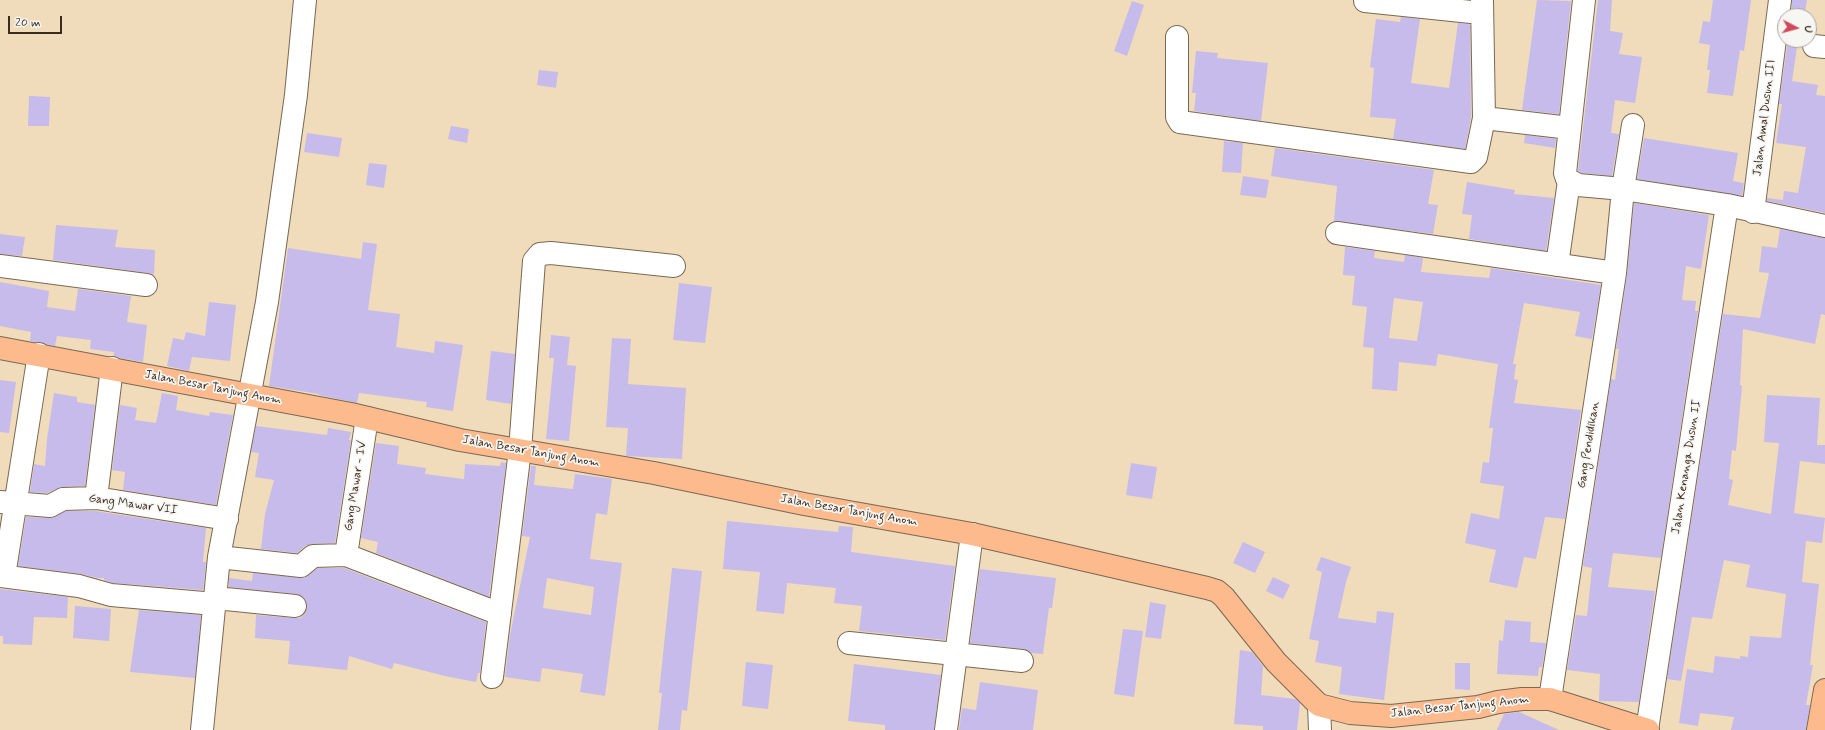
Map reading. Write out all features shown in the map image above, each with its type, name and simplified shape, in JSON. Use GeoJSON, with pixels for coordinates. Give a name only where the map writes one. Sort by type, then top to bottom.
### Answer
{"type":"FeatureCollection","features":[{"type":"Feature","properties":{"kind":"main road","name":"Jalan Besar Tanjung Anom"},"geometry":{"type":"LineString","coordinates":[[0,348],[39,354],[367,418],[460,440],[654,473],[782,499],[979,535],[1216,591],[1224,597],[1238,613],[1276,662],[1319,705],[1350,713],[1391,716],[1478,707],[1498,702],[1522,699],[1550,699],[1647,730]]}},
{"type":"Feature","properties":{"kind":"main road"},"geometry":{"type":"LineString","coordinates":[[1818,730],[1825,690]]}},
{"type":"Feature","properties":{"kind":"street"},"geometry":{"type":"LineString","coordinates":[[202,730],[216,601],[219,557],[268,302],[295,103],[304,0]]}},
{"type":"Feature","properties":{"kind":"street"},"geometry":{"type":"LineString","coordinates":[[1584,0],[1565,173],[1566,179],[1578,185],[1727,205],[1753,212],[1825,226]]}},
{"type":"Feature","properties":{"kind":"street","name":"Jalan Amal Dusun III"},"geometry":{"type":"LineString","coordinates":[[1753,212],[1780,0]]}},
{"type":"Feature","properties":{"kind":"street"},"geometry":{"type":"LineString","coordinates":[[1177,37],[1177,117],[1180,122],[1471,162],[1476,157],[1484,118],[1481,6],[1365,1]]}},
{"type":"Feature","properties":{"kind":"street"},"geometry":{"type":"LineString","coordinates":[[1484,118],[1570,128]]}},
{"type":"Feature","properties":{"kind":"street","name":"Gang Pendidikan"},"geometry":{"type":"LineString","coordinates":[[1550,699],[1615,273],[1623,190],[1632,125]]}},
{"type":"Feature","properties":{"kind":"street"},"geometry":{"type":"LineString","coordinates":[[1557,265],[1569,181]]}},
{"type":"Feature","properties":{"kind":"street","name":"Jalan Kenanga Dusun II"},"geometry":{"type":"LineString","coordinates":[[1647,730],[1727,205]]}},
{"type":"Feature","properties":{"kind":"street"},"geometry":{"type":"LineString","coordinates":[[1337,233],[1615,273]]}},
{"type":"Feature","properties":{"kind":"street"},"geometry":{"type":"LineString","coordinates":[[492,677],[520,450],[534,261],[540,254],[551,253],[674,266]]}},
{"type":"Feature","properties":{"kind":"street"},"geometry":{"type":"LineString","coordinates":[[0,266],[146,285]]}},
{"type":"Feature","properties":{"kind":"street"},"geometry":{"type":"LineString","coordinates":[[39,354],[8,503],[2,576],[80,586],[111,595],[295,606]]}},
{"type":"Feature","properties":{"kind":"street"},"geometry":{"type":"LineString","coordinates":[[96,498],[112,368]]}},
{"type":"Feature","properties":{"kind":"street","name":"Gang Mawar - IV"},"geometry":{"type":"LineString","coordinates":[[346,555],[367,418]]}},
{"type":"Feature","properties":{"kind":"street","name":"Gang Mawar VII"},"geometry":{"type":"LineString","coordinates":[[8,503],[50,506],[63,499],[96,498],[227,519]]}},
{"type":"Feature","properties":{"kind":"street"},"geometry":{"type":"LineString","coordinates":[[946,730],[961,655],[979,535]]}},
{"type":"Feature","properties":{"kind":"street"},"geometry":{"type":"LineString","coordinates":[[219,557],[301,566],[313,556],[346,555],[500,614]]}},
{"type":"Feature","properties":{"kind":"street"},"geometry":{"type":"LineString","coordinates":[[849,643],[1022,661]]}},
{"type":"Feature","properties":{"kind":"street"},"geometry":{"type":"LineString","coordinates":[[961,655],[961,730]]}},
{"type":"Feature","properties":{"kind":"street"},"geometry":{"type":"LineString","coordinates":[[1319,705],[1320,730]]}},
{"type":"Feature","properties":{"kind":"building"},"geometry":{"type":"Polygon","coordinates":[[[1537,0],[1571,1],[1559,114],[1522,110],[1537,0]]]}},
{"type":"Feature","properties":{"kind":"building"},"geometry":{"type":"Polygon","coordinates":[[[1598,0],[1612,0],[1610,31],[1623,33],[1619,54],[1642,57],[1635,103],[1615,100],[1611,133],[1619,134],[1612,176],[1582,173],[1578,171],[1598,0]]]}},
{"type":"Feature","properties":{"kind":"building"},"geometry":{"type":"Polygon","coordinates":[[[1713,0],[1751,0],[1744,51],[1740,50],[1733,96],[1707,93],[1710,70],[1707,70],[1710,45],[1699,43],[1703,21],[1710,22],[1713,0]]]}},
{"type":"Feature","properties":{"kind":"building"},"geometry":{"type":"Polygon","coordinates":[[[1792,0],[1807,0],[1806,8],[1792,8],[1792,0]]]}},
{"type":"Feature","properties":{"kind":"building"},"geometry":{"type":"Polygon","coordinates":[[[1132,1],[1144,5],[1127,56],[1114,51],[1132,1]]]}},
{"type":"Feature","properties":{"kind":"building"},"geometry":{"type":"Polygon","coordinates":[[[1401,17],[1420,19],[1411,83],[1449,88],[1458,23],[1470,24],[1471,117],[1465,149],[1393,139],[1396,119],[1370,117],[1374,68],[1370,67],[1376,19],[1400,22],[1401,17]]]}},
{"type":"Feature","properties":{"kind":"building"},"geometry":{"type":"Polygon","coordinates":[[[1787,48],[1797,48],[1792,81],[1818,85],[1816,95],[1825,96],[1825,213],[1767,201],[1767,198],[1783,200],[1784,191],[1798,193],[1806,147],[1776,143],[1782,104],[1779,104],[1787,48]]]}},
{"type":"Feature","properties":{"kind":"building"},"geometry":{"type":"Polygon","coordinates":[[[1196,51],[1218,53],[1217,58],[1268,63],[1261,121],[1194,111],[1196,93],[1192,93],[1196,51]]]}},
{"type":"Feature","properties":{"kind":"building"},"geometry":{"type":"Polygon","coordinates":[[[539,70],[558,72],[556,88],[537,85],[539,70]]]}},
{"type":"Feature","properties":{"kind":"building"},"geometry":{"type":"Polygon","coordinates":[[[29,96],[50,97],[49,126],[28,126],[29,96]]]}},
{"type":"Feature","properties":{"kind":"building"},"geometry":{"type":"Polygon","coordinates":[[[451,126],[469,129],[467,143],[448,139],[451,126]]]}},
{"type":"Feature","properties":{"kind":"building"},"geometry":{"type":"Polygon","coordinates":[[[307,133],[342,138],[339,157],[304,152],[307,133]]]}},
{"type":"Feature","properties":{"kind":"building"},"geometry":{"type":"Polygon","coordinates":[[[1525,135],[1556,139],[1555,148],[1524,143],[1525,135]]]}},
{"type":"Feature","properties":{"kind":"building"},"geometry":{"type":"Polygon","coordinates":[[[1644,138],[1738,153],[1733,181],[1744,183],[1742,196],[1637,179],[1644,138]]]}},
{"type":"Feature","properties":{"kind":"building"},"geometry":{"type":"Polygon","coordinates":[[[1224,141],[1243,143],[1241,173],[1222,172],[1224,141]]]}},
{"type":"Feature","properties":{"kind":"building"},"geometry":{"type":"Polygon","coordinates":[[[1275,148],[1434,170],[1428,204],[1438,205],[1433,234],[1334,221],[1337,186],[1271,176],[1275,148]]]}},
{"type":"Feature","properties":{"kind":"building"},"geometry":{"type":"Polygon","coordinates":[[[369,163],[387,165],[384,188],[366,185],[369,163]]]}},
{"type":"Feature","properties":{"kind":"building"},"geometry":{"type":"Polygon","coordinates":[[[1243,176],[1269,180],[1266,198],[1240,195],[1243,176]]]}},
{"type":"Feature","properties":{"kind":"building"},"geometry":{"type":"Polygon","coordinates":[[[1467,182],[1515,190],[1514,194],[1554,198],[1546,251],[1469,239],[1472,215],[1462,214],[1467,182]]]}},
{"type":"Feature","properties":{"kind":"building"},"geometry":{"type":"Polygon","coordinates":[[[1634,203],[1709,215],[1701,269],[1686,266],[1682,300],[1696,301],[1695,311],[1698,311],[1661,558],[1613,553],[1608,587],[1655,591],[1639,702],[1599,701],[1600,674],[1567,670],[1576,615],[1587,616],[1592,568],[1583,566],[1611,379],[1615,380],[1619,349],[1616,349],[1627,275],[1634,203]]]}},
{"type":"Feature","properties":{"kind":"building"},"geometry":{"type":"Polygon","coordinates":[[[56,225],[118,230],[115,247],[155,250],[154,275],[53,260],[56,225]]]}},
{"type":"Feature","properties":{"kind":"building"},"geometry":{"type":"Polygon","coordinates":[[[1780,229],[1825,238],[1825,315],[1821,314],[1815,344],[1743,329],[1740,385],[1742,386],[1736,451],[1732,450],[1729,479],[1733,480],[1728,505],[1771,514],[1779,443],[1764,442],[1767,395],[1820,398],[1817,445],[1825,445],[1825,464],[1800,461],[1794,513],[1825,518],[1822,543],[1806,541],[1802,582],[1819,584],[1810,665],[1813,665],[1806,705],[1810,705],[1806,730],[1731,730],[1734,717],[1700,713],[1698,726],[1679,723],[1687,669],[1713,673],[1715,656],[1740,659],[1740,656],[1748,657],[1750,636],[1781,638],[1786,594],[1746,587],[1750,565],[1724,560],[1712,619],[1692,617],[1681,681],[1667,679],[1723,314],[1760,318],[1769,273],[1759,272],[1762,246],[1777,248],[1780,229]]]}},
{"type":"Feature","properties":{"kind":"building"},"geometry":{"type":"Polygon","coordinates":[[[0,234],[25,237],[22,256],[0,254],[0,234]]]}},
{"type":"Feature","properties":{"kind":"building"},"geometry":{"type":"Polygon","coordinates":[[[363,242],[377,244],[368,310],[400,314],[396,347],[434,353],[435,341],[463,345],[453,411],[426,407],[427,402],[359,393],[357,403],[319,394],[269,386],[288,248],[361,259],[363,242]]]}},
{"type":"Feature","properties":{"kind":"building"},"geometry":{"type":"Polygon","coordinates":[[[1345,247],[1375,251],[1374,258],[1404,262],[1405,255],[1423,258],[1421,272],[1489,278],[1491,268],[1601,285],[1592,339],[1575,336],[1580,312],[1524,303],[1513,364],[1516,364],[1514,379],[1518,380],[1514,403],[1581,410],[1565,519],[1545,517],[1536,559],[1524,557],[1517,588],[1489,582],[1496,550],[1465,543],[1471,513],[1499,519],[1504,486],[1480,483],[1483,462],[1489,463],[1493,428],[1489,428],[1498,364],[1438,354],[1436,366],[1399,362],[1397,391],[1372,389],[1374,348],[1363,347],[1367,307],[1352,305],[1355,276],[1343,275],[1345,247]],[[1394,298],[1389,338],[1417,341],[1423,302],[1394,298]]]}},
{"type":"Feature","properties":{"kind":"building"},"geometry":{"type":"Polygon","coordinates":[[[0,282],[49,291],[47,307],[75,311],[78,289],[131,296],[127,322],[147,325],[143,362],[119,358],[114,356],[114,352],[90,349],[91,340],[57,336],[55,346],[30,341],[31,332],[0,326],[0,282]]]}},
{"type":"Feature","properties":{"kind":"building"},"geometry":{"type":"Polygon","coordinates":[[[679,283],[712,287],[705,343],[673,340],[679,283]]]}},
{"type":"Feature","properties":{"kind":"building"},"geometry":{"type":"Polygon","coordinates":[[[209,302],[236,305],[230,361],[192,357],[189,371],[167,366],[173,338],[184,340],[186,332],[205,336],[209,302]]]}},
{"type":"Feature","properties":{"kind":"building"},"geometry":{"type":"Polygon","coordinates":[[[551,335],[570,337],[567,365],[576,366],[569,441],[546,439],[554,358],[549,358],[551,335]]]}},
{"type":"Feature","properties":{"kind":"building"},"geometry":{"type":"Polygon","coordinates":[[[612,338],[631,339],[628,384],[686,388],[682,459],[626,456],[628,428],[606,427],[612,338]]]}},
{"type":"Feature","properties":{"kind":"building"},"geometry":{"type":"Polygon","coordinates":[[[491,351],[515,354],[511,404],[486,400],[491,351]]]}},
{"type":"Feature","properties":{"kind":"building"},"geometry":{"type":"Polygon","coordinates":[[[0,380],[16,382],[9,433],[0,432],[0,380]]]}},
{"type":"Feature","properties":{"kind":"building"},"geometry":{"type":"Polygon","coordinates":[[[54,393],[77,397],[77,402],[95,405],[85,486],[62,487],[47,493],[30,492],[34,464],[45,466],[47,439],[54,393]]]}},
{"type":"Feature","properties":{"kind":"building"},"geometry":{"type":"Polygon","coordinates":[[[162,393],[178,396],[176,410],[209,416],[210,412],[233,415],[216,505],[123,490],[125,472],[112,470],[120,405],[137,408],[135,420],[156,423],[162,393]]]}},
{"type":"Feature","properties":{"kind":"building"},"geometry":{"type":"Polygon","coordinates":[[[256,426],[327,435],[328,428],[351,432],[335,543],[312,544],[305,546],[297,553],[261,549],[265,514],[274,480],[255,477],[259,453],[251,452],[256,426]]]}},
{"type":"Feature","properties":{"kind":"building"},"geometry":{"type":"Polygon","coordinates":[[[376,443],[399,446],[397,464],[426,468],[425,474],[464,479],[465,464],[500,466],[501,462],[506,463],[489,597],[376,553],[378,542],[361,538],[376,443]]]}},
{"type":"Feature","properties":{"kind":"building"},"geometry":{"type":"Polygon","coordinates":[[[1131,463],[1157,467],[1152,499],[1126,495],[1131,463]]]}},
{"type":"Feature","properties":{"kind":"building"},"geometry":{"type":"Polygon","coordinates":[[[531,466],[536,466],[534,485],[573,489],[575,474],[612,479],[607,515],[596,513],[590,559],[622,563],[605,696],[580,692],[583,674],[542,668],[540,682],[505,677],[510,635],[530,537],[522,536],[531,466]],[[547,578],[543,608],[591,615],[594,587],[547,578]]]}},
{"type":"Feature","properties":{"kind":"building"},"geometry":{"type":"Polygon","coordinates":[[[66,511],[95,511],[206,528],[203,562],[206,562],[203,590],[113,583],[104,580],[104,578],[18,566],[26,517],[49,518],[66,511]]]}},
{"type":"Feature","properties":{"kind":"building"},"geometry":{"type":"Polygon","coordinates":[[[727,521],[838,532],[839,526],[853,527],[851,552],[955,566],[945,640],[859,631],[862,606],[834,603],[836,588],[787,583],[784,614],[756,611],[760,572],[723,569],[727,521]]]}},
{"type":"Feature","properties":{"kind":"building"},"geometry":{"type":"Polygon","coordinates":[[[1243,542],[1265,552],[1255,573],[1233,563],[1243,542]]]}},
{"type":"Feature","properties":{"kind":"building"},"geometry":{"type":"Polygon","coordinates":[[[1321,557],[1351,567],[1338,618],[1376,623],[1377,611],[1394,613],[1384,700],[1339,694],[1342,667],[1315,662],[1319,641],[1309,639],[1322,572],[1316,570],[1321,557]]]}},
{"type":"Feature","properties":{"kind":"building"},"geometry":{"type":"Polygon","coordinates":[[[318,568],[344,568],[486,622],[480,673],[478,673],[476,682],[394,663],[392,669],[349,656],[347,670],[288,664],[290,641],[255,638],[256,615],[300,618],[305,614],[307,608],[306,601],[302,596],[296,594],[229,587],[229,578],[252,581],[253,573],[304,578],[318,568]]]}},
{"type":"Feature","properties":{"kind":"building"},"geometry":{"type":"Polygon","coordinates":[[[672,568],[702,571],[687,711],[682,710],[680,730],[658,730],[662,693],[659,693],[672,568]]]}},
{"type":"Feature","properties":{"kind":"building"},"geometry":{"type":"Polygon","coordinates":[[[980,569],[1056,578],[1052,608],[1049,608],[1043,654],[1031,653],[1023,649],[970,643],[980,569]]]}},
{"type":"Feature","properties":{"kind":"building"},"geometry":{"type":"Polygon","coordinates":[[[1273,577],[1290,585],[1283,599],[1266,591],[1273,577]]]}},
{"type":"Feature","properties":{"kind":"building"},"geometry":{"type":"Polygon","coordinates":[[[0,589],[68,597],[67,618],[34,617],[32,645],[3,644],[3,636],[0,636],[0,589]]]}},
{"type":"Feature","properties":{"kind":"building"},"geometry":{"type":"Polygon","coordinates":[[[1150,602],[1166,605],[1161,639],[1145,637],[1150,602]]]}},
{"type":"Feature","properties":{"kind":"building"},"geometry":{"type":"Polygon","coordinates":[[[75,606],[111,609],[109,641],[73,638],[75,606]]]}},
{"type":"Feature","properties":{"kind":"building"},"geometry":{"type":"Polygon","coordinates":[[[139,610],[201,615],[195,678],[130,672],[139,610]]]}},
{"type":"Feature","properties":{"kind":"building"},"geometry":{"type":"Polygon","coordinates":[[[1505,620],[1531,622],[1530,642],[1546,643],[1542,667],[1539,667],[1538,676],[1497,674],[1499,640],[1503,641],[1505,620]]]}},
{"type":"Feature","properties":{"kind":"building"},"geometry":{"type":"Polygon","coordinates":[[[1123,629],[1143,631],[1134,697],[1114,694],[1123,629]]]}},
{"type":"Feature","properties":{"kind":"building"},"geometry":{"type":"Polygon","coordinates":[[[1240,650],[1252,652],[1263,666],[1261,695],[1295,699],[1300,703],[1297,730],[1263,730],[1263,726],[1234,724],[1240,650]]]}},
{"type":"Feature","properties":{"kind":"building"},"geometry":{"type":"Polygon","coordinates":[[[746,662],[773,665],[768,709],[742,706],[746,662]]]}},
{"type":"Feature","properties":{"kind":"building"},"geometry":{"type":"Polygon","coordinates":[[[1455,663],[1470,663],[1470,690],[1455,689],[1455,663]]]}},
{"type":"Feature","properties":{"kind":"building"},"geometry":{"type":"Polygon","coordinates":[[[854,664],[941,675],[934,730],[885,730],[885,725],[848,721],[854,664]]]}},
{"type":"Feature","properties":{"kind":"building"},"geometry":{"type":"Polygon","coordinates":[[[980,682],[1038,690],[1033,730],[959,730],[962,708],[976,710],[980,682]]]}},
{"type":"Feature","properties":{"kind":"building"},"geometry":{"type":"Polygon","coordinates":[[[1519,712],[1559,730],[1497,730],[1504,714],[1519,712]]]}}]}
